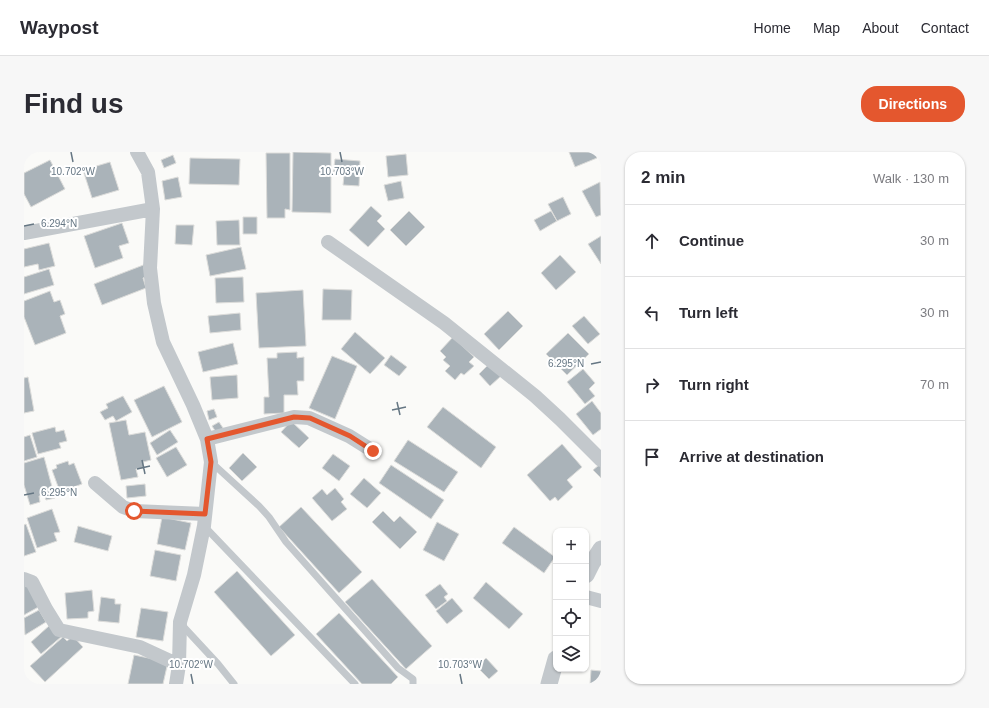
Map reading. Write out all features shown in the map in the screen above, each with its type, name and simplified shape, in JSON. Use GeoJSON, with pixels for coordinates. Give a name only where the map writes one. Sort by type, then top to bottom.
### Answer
{"type":"FeatureCollection","features":[{"type":"Feature","properties":{"kind":"street"},"geometry":{"type":"LineString","coordinates":[[137,152],[148,172],[153,209],[150,268],[154,302],[163,342],[193,405],[207,439],[211,462],[204,520],[194,576],[180,622],[179,665],[176,684]]}},
{"type":"Feature","properties":{"kind":"street"},"geometry":{"type":"LineString","coordinates":[[24,233],[153,209]]}},
{"type":"Feature","properties":{"kind":"street"},"geometry":{"type":"LineString","coordinates":[[328,242],[444,323],[535,396],[601,460]]}},
{"type":"Feature","properties":{"kind":"street"},"geometry":{"type":"LineString","coordinates":[[207,439],[294,417],[310,418],[350,436],[373,451]]}},
{"type":"Feature","properties":{"kind":"street"},"geometry":{"type":"LineString","coordinates":[[95,482],[123,507],[134,511],[204,520]]}},
{"type":"Feature","properties":{"kind":"street"},"geometry":{"type":"LineString","coordinates":[[589,569],[601,550]]}},
{"type":"Feature","properties":{"kind":"street"},"geometry":{"type":"LineString","coordinates":[[24,579],[32,582],[59,630],[140,647],[179,665]]}},
{"type":"Feature","properties":{"kind":"street"},"geometry":{"type":"LineString","coordinates":[[589,598],[601,601]]}},
{"type":"Feature","properties":{"kind":"street"},"geometry":{"type":"LineString","coordinates":[[549,684],[553,670]]}},
{"type":"Feature","properties":{"kind":"lane"},"geometry":{"type":"LineString","coordinates":[[211,462],[269,517],[286,542],[398,668],[413,679],[413,684]]}},
{"type":"Feature","properties":{"kind":"lane"},"geometry":{"type":"LineString","coordinates":[[204,520],[355,684]]}},
{"type":"Feature","properties":{"kind":"lane"},"geometry":{"type":"LineString","coordinates":[[180,622],[234,684]]}},
{"type":"Feature","properties":{"kind":"building"},"geometry":{"type":"Polygon","coordinates":[[[293,152],[331,153],[331,213],[292,212],[293,152]]]}},
{"type":"Feature","properties":{"kind":"building"},"geometry":{"type":"Polygon","coordinates":[[[569,152],[595,152],[597,158],[575,167],[569,152]]]}},
{"type":"Feature","properties":{"kind":"building"},"geometry":{"type":"Polygon","coordinates":[[[266,153],[290,153],[290,210],[285,209],[285,218],[267,218],[266,153]]]}},
{"type":"Feature","properties":{"kind":"building"},"geometry":{"type":"Polygon","coordinates":[[[406,154],[408,175],[388,177],[386,156],[406,154]]]}},
{"type":"Feature","properties":{"kind":"building"},"geometry":{"type":"Polygon","coordinates":[[[173,155],[176,163],[164,168],[161,160],[173,155]]]}},
{"type":"Feature","properties":{"kind":"building"},"geometry":{"type":"Polygon","coordinates":[[[190,158],[240,159],[239,185],[189,184],[190,158]]]}},
{"type":"Feature","properties":{"kind":"building"},"geometry":{"type":"Polygon","coordinates":[[[335,159],[360,161],[359,186],[343,185],[344,175],[333,174],[335,159]]]}},
{"type":"Feature","properties":{"kind":"building"},"geometry":{"type":"Polygon","coordinates":[[[50,160],[65,189],[31,207],[24,194],[24,173],[50,160]]]}},
{"type":"Feature","properties":{"kind":"building"},"geometry":{"type":"Polygon","coordinates":[[[110,162],[119,190],[92,198],[83,170],[110,162]]]}},
{"type":"Feature","properties":{"kind":"building"},"geometry":{"type":"Polygon","coordinates":[[[178,177],[182,197],[165,200],[162,181],[178,177]]]}},
{"type":"Feature","properties":{"kind":"building"},"geometry":{"type":"Polygon","coordinates":[[[401,181],[404,198],[388,201],[384,185],[401,181]]]}},
{"type":"Feature","properties":{"kind":"building"},"geometry":{"type":"Polygon","coordinates":[[[600,182],[601,215],[596,217],[582,191],[600,182]]]}},
{"type":"Feature","properties":{"kind":"building"},"geometry":{"type":"Polygon","coordinates":[[[563,197],[571,214],[557,221],[548,204],[563,197]]]}},
{"type":"Feature","properties":{"kind":"building"},"geometry":{"type":"Polygon","coordinates":[[[371,206],[382,216],[377,221],[385,229],[368,247],[349,230],[371,206]]]}},
{"type":"Feature","properties":{"kind":"building"},"geometry":{"type":"Polygon","coordinates":[[[409,211],[425,227],[406,246],[390,230],[409,211]]]}},
{"type":"Feature","properties":{"kind":"building"},"geometry":{"type":"Polygon","coordinates":[[[551,211],[557,221],[540,231],[534,220],[551,211]]]}},
{"type":"Feature","properties":{"kind":"building"},"geometry":{"type":"Polygon","coordinates":[[[243,217],[257,217],[257,234],[243,234],[243,217]]]}},
{"type":"Feature","properties":{"kind":"building"},"geometry":{"type":"Polygon","coordinates":[[[239,220],[240,245],[217,245],[216,221],[239,220]]]}},
{"type":"Feature","properties":{"kind":"building"},"geometry":{"type":"Polygon","coordinates":[[[122,223],[129,243],[119,246],[123,258],[95,268],[84,236],[122,223]]]}},
{"type":"Feature","properties":{"kind":"building"},"geometry":{"type":"Polygon","coordinates":[[[176,225],[194,225],[192,245],[175,244],[176,225]]]}},
{"type":"Feature","properties":{"kind":"building"},"geometry":{"type":"Polygon","coordinates":[[[601,236],[601,264],[588,244],[601,236]]]}},
{"type":"Feature","properties":{"kind":"building"},"geometry":{"type":"Polygon","coordinates":[[[49,243],[55,266],[39,270],[38,264],[24,267],[24,249],[49,243]]]}},
{"type":"Feature","properties":{"kind":"building"},"geometry":{"type":"Polygon","coordinates":[[[241,247],[246,269],[210,276],[206,255],[241,247]]]}},
{"type":"Feature","properties":{"kind":"building"},"geometry":{"type":"Polygon","coordinates":[[[560,255],[576,272],[556,290],[541,273],[560,255]]]}},
{"type":"Feature","properties":{"kind":"building"},"geometry":{"type":"Polygon","coordinates":[[[146,264],[150,275],[143,278],[146,288],[102,305],[94,284],[146,264]]]}},
{"type":"Feature","properties":{"kind":"building"},"geometry":{"type":"Polygon","coordinates":[[[49,269],[54,285],[24,294],[24,277],[49,269]]]}},
{"type":"Feature","properties":{"kind":"building"},"geometry":{"type":"Polygon","coordinates":[[[243,277],[244,302],[216,303],[215,278],[243,277]]]}},
{"type":"Feature","properties":{"kind":"building"},"geometry":{"type":"Polygon","coordinates":[[[323,289],[352,290],[351,320],[322,320],[323,289]]]}},
{"type":"Feature","properties":{"kind":"building"},"geometry":{"type":"Polygon","coordinates":[[[303,290],[306,346],[259,348],[256,293],[303,290]]]}},
{"type":"Feature","properties":{"kind":"building"},"geometry":{"type":"Polygon","coordinates":[[[50,291],[54,302],[60,300],[65,314],[60,316],[66,333],[35,345],[24,317],[24,301],[50,291]]]}},
{"type":"Feature","properties":{"kind":"building"},"geometry":{"type":"Polygon","coordinates":[[[508,311],[523,326],[499,350],[484,334],[508,311]]]}},
{"type":"Feature","properties":{"kind":"building"},"geometry":{"type":"Polygon","coordinates":[[[240,313],[241,330],[210,333],[208,316],[240,313]]]}},
{"type":"Feature","properties":{"kind":"building"},"geometry":{"type":"Polygon","coordinates":[[[584,316],[600,334],[588,344],[572,326],[584,316]]]}},
{"type":"Feature","properties":{"kind":"building"},"geometry":{"type":"Polygon","coordinates":[[[355,332],[385,358],[370,374],[341,349],[355,332]]]}},
{"type":"Feature","properties":{"kind":"building"},"geometry":{"type":"Polygon","coordinates":[[[568,333],[589,354],[567,375],[546,354],[568,333]]]}},
{"type":"Feature","properties":{"kind":"building"},"geometry":{"type":"Polygon","coordinates":[[[453,337],[474,357],[469,362],[474,366],[464,375],[461,373],[455,380],[445,371],[450,366],[443,360],[446,357],[440,351],[453,337]]]}},
{"type":"Feature","properties":{"kind":"building"},"geometry":{"type":"Polygon","coordinates":[[[233,343],[238,364],[203,372],[198,352],[233,343]]]}},
{"type":"Feature","properties":{"kind":"building"},"geometry":{"type":"Polygon","coordinates":[[[297,352],[297,358],[304,357],[304,381],[297,381],[298,395],[284,395],[284,413],[264,414],[264,397],[269,397],[267,358],[277,358],[277,353],[297,352]]]}},
{"type":"Feature","properties":{"kind":"building"},"geometry":{"type":"Polygon","coordinates":[[[391,355],[407,367],[399,376],[384,365],[391,355]]]}},
{"type":"Feature","properties":{"kind":"building"},"geometry":{"type":"Polygon","coordinates":[[[332,356],[357,366],[335,419],[309,408],[332,356]]]}},
{"type":"Feature","properties":{"kind":"building"},"geometry":{"type":"Polygon","coordinates":[[[489,364],[501,376],[490,386],[479,374],[489,364]]]}},
{"type":"Feature","properties":{"kind":"building"},"geometry":{"type":"Polygon","coordinates":[[[583,369],[595,383],[589,389],[595,396],[585,404],[567,382],[583,369]]]}},
{"type":"Feature","properties":{"kind":"building"},"geometry":{"type":"Polygon","coordinates":[[[237,375],[238,398],[212,400],[210,377],[237,375]]]}},
{"type":"Feature","properties":{"kind":"building"},"geometry":{"type":"Polygon","coordinates":[[[28,377],[34,411],[24,413],[24,378],[28,377]]]}},
{"type":"Feature","properties":{"kind":"building"},"geometry":{"type":"Polygon","coordinates":[[[164,386],[182,422],[152,437],[134,400],[164,386]]]}},
{"type":"Feature","properties":{"kind":"building"},"geometry":{"type":"Polygon","coordinates":[[[123,396],[132,412],[116,421],[113,416],[105,420],[100,412],[108,408],[106,404],[123,396]]]}},
{"type":"Feature","properties":{"kind":"building"},"geometry":{"type":"Polygon","coordinates":[[[592,401],[601,413],[601,429],[593,435],[576,414],[592,401]]]}},
{"type":"Feature","properties":{"kind":"building"},"geometry":{"type":"Polygon","coordinates":[[[443,407],[496,447],[481,468],[427,427],[443,407]]]}},
{"type":"Feature","properties":{"kind":"building"},"geometry":{"type":"Polygon","coordinates":[[[214,409],[217,417],[209,420],[207,411],[214,409]]]}},
{"type":"Feature","properties":{"kind":"building"},"geometry":{"type":"Polygon","coordinates":[[[126,420],[129,435],[145,432],[151,460],[143,462],[144,468],[136,469],[138,477],[121,480],[109,423],[126,420]]]}},
{"type":"Feature","properties":{"kind":"building"},"geometry":{"type":"Polygon","coordinates":[[[291,421],[309,438],[299,448],[281,432],[291,421]]]}},
{"type":"Feature","properties":{"kind":"building"},"geometry":{"type":"Polygon","coordinates":[[[219,422],[225,431],[218,435],[212,426],[219,422]]]}},
{"type":"Feature","properties":{"kind":"building"},"geometry":{"type":"Polygon","coordinates":[[[55,427],[56,432],[64,430],[67,441],[59,443],[61,448],[38,454],[32,433],[55,427]]]}},
{"type":"Feature","properties":{"kind":"building"},"geometry":{"type":"Polygon","coordinates":[[[170,430],[178,442],[157,455],[150,443],[170,430]]]}},
{"type":"Feature","properties":{"kind":"building"},"geometry":{"type":"Polygon","coordinates":[[[30,435],[37,457],[24,461],[24,437],[30,435]]]}},
{"type":"Feature","properties":{"kind":"building"},"geometry":{"type":"Polygon","coordinates":[[[408,440],[458,472],[444,492],[394,461],[408,440]]]}},
{"type":"Feature","properties":{"kind":"building"},"geometry":{"type":"Polygon","coordinates":[[[562,444],[582,467],[567,480],[573,487],[558,501],[555,497],[550,501],[527,475],[562,444]]]}},
{"type":"Feature","properties":{"kind":"building"},"geometry":{"type":"Polygon","coordinates":[[[176,447],[187,465],[167,477],[156,458],[176,447]]]}},
{"type":"Feature","properties":{"kind":"building"},"geometry":{"type":"Polygon","coordinates":[[[243,453],[257,467],[242,481],[229,468],[243,453]]]}},
{"type":"Feature","properties":{"kind":"building"},"geometry":{"type":"Polygon","coordinates":[[[333,454],[350,466],[339,481],[322,468],[333,454]]]}},
{"type":"Feature","properties":{"kind":"building"},"geometry":{"type":"Polygon","coordinates":[[[44,457],[55,498],[46,500],[44,495],[39,496],[40,502],[30,505],[24,485],[24,463],[44,457]]]}},
{"type":"Feature","properties":{"kind":"building"},"geometry":{"type":"Polygon","coordinates":[[[68,461],[69,465],[74,463],[82,484],[60,492],[52,470],[57,468],[56,465],[68,461]]]}},
{"type":"Feature","properties":{"kind":"building"},"geometry":{"type":"Polygon","coordinates":[[[391,465],[444,500],[431,519],[379,483],[391,465]]]}},
{"type":"Feature","properties":{"kind":"building"},"geometry":{"type":"Polygon","coordinates":[[[599,465],[601,467],[601,478],[593,470],[599,465]]]}},
{"type":"Feature","properties":{"kind":"building"},"geometry":{"type":"Polygon","coordinates":[[[364,478],[381,493],[367,508],[350,494],[364,478]]]}},
{"type":"Feature","properties":{"kind":"building"},"geometry":{"type":"Polygon","coordinates":[[[145,484],[146,496],[127,498],[126,486],[145,484]]]}},
{"type":"Feature","properties":{"kind":"building"},"geometry":{"type":"Polygon","coordinates":[[[335,488],[344,499],[341,502],[347,509],[332,521],[312,498],[322,489],[327,495],[335,488]]]}},
{"type":"Feature","properties":{"kind":"building"},"geometry":{"type":"Polygon","coordinates":[[[301,507],[362,572],[339,593],[279,527],[301,507]]]}},
{"type":"Feature","properties":{"kind":"building"},"geometry":{"type":"Polygon","coordinates":[[[52,509],[60,532],[54,533],[57,541],[37,548],[27,518],[52,509]]]}},
{"type":"Feature","properties":{"kind":"building"},"geometry":{"type":"Polygon","coordinates":[[[383,511],[394,522],[400,516],[417,532],[400,549],[372,522],[383,511]]]}},
{"type":"Feature","properties":{"kind":"building"},"geometry":{"type":"Polygon","coordinates":[[[162,517],[191,523],[185,550],[157,544],[162,517]]]}},
{"type":"Feature","properties":{"kind":"building"},"geometry":{"type":"Polygon","coordinates":[[[437,522],[459,534],[444,561],[423,550],[437,522]]]}},
{"type":"Feature","properties":{"kind":"building"},"geometry":{"type":"Polygon","coordinates":[[[26,524],[36,552],[24,556],[24,525],[26,524]]]}},
{"type":"Feature","properties":{"kind":"building"},"geometry":{"type":"Polygon","coordinates":[[[78,526],[112,536],[108,551],[74,542],[78,526]]]}},
{"type":"Feature","properties":{"kind":"building"},"geometry":{"type":"Polygon","coordinates":[[[514,527],[553,556],[553,560],[544,573],[502,543],[514,527]]]}},
{"type":"Feature","properties":{"kind":"building"},"geometry":{"type":"Polygon","coordinates":[[[155,550],[181,555],[176,581],[150,576],[155,550]]]}},
{"type":"Feature","properties":{"kind":"building"},"geometry":{"type":"Polygon","coordinates":[[[237,571],[295,635],[271,656],[214,592],[237,571]]]}},
{"type":"Feature","properties":{"kind":"building"},"geometry":{"type":"Polygon","coordinates":[[[372,579],[432,646],[406,669],[345,602],[372,579]]]}},
{"type":"Feature","properties":{"kind":"building"},"geometry":{"type":"Polygon","coordinates":[[[29,582],[42,605],[24,615],[24,585],[29,582]]]}},
{"type":"Feature","properties":{"kind":"building"},"geometry":{"type":"Polygon","coordinates":[[[486,582],[523,614],[509,629],[473,598],[486,582]]]}},
{"type":"Feature","properties":{"kind":"building"},"geometry":{"type":"Polygon","coordinates":[[[440,584],[448,594],[444,597],[447,601],[436,609],[425,595],[440,584]]]}},
{"type":"Feature","properties":{"kind":"building"},"geometry":{"type":"Polygon","coordinates":[[[92,590],[94,611],[88,612],[88,618],[67,619],[65,593],[92,590]]]}},
{"type":"Feature","properties":{"kind":"building"},"geometry":{"type":"Polygon","coordinates":[[[101,597],[115,599],[115,604],[121,604],[119,623],[98,621],[101,597]]]}},
{"type":"Feature","properties":{"kind":"building"},"geometry":{"type":"Polygon","coordinates":[[[452,598],[463,611],[447,624],[436,611],[452,598]]]}},
{"type":"Feature","properties":{"kind":"building"},"geometry":{"type":"Polygon","coordinates":[[[141,608],[168,612],[163,641],[136,637],[141,608]]]}},
{"type":"Feature","properties":{"kind":"building"},"geometry":{"type":"Polygon","coordinates":[[[39,610],[46,622],[25,635],[24,618],[39,610]]]}},
{"type":"Feature","properties":{"kind":"building"},"geometry":{"type":"Polygon","coordinates":[[[339,613],[398,677],[391,684],[362,684],[316,634],[339,613]]]}},
{"type":"Feature","properties":{"kind":"building"},"geometry":{"type":"Polygon","coordinates":[[[50,625],[61,637],[41,654],[31,642],[50,625]]]}},
{"type":"Feature","properties":{"kind":"building"},"geometry":{"type":"Polygon","coordinates":[[[73,636],[83,647],[45,682],[30,666],[63,637],[67,641],[73,636]]]}},
{"type":"Feature","properties":{"kind":"building"},"geometry":{"type":"Polygon","coordinates":[[[134,655],[168,662],[163,684],[128,684],[134,655]]]}},
{"type":"Feature","properties":{"kind":"building"},"geometry":{"type":"Polygon","coordinates":[[[486,658],[498,671],[489,679],[477,667],[486,658]]]}},
{"type":"Feature","properties":{"kind":"building"},"geometry":{"type":"Polygon","coordinates":[[[591,670],[601,671],[601,684],[590,684],[591,670]]]}},
{"type":"Feature","properties":{"kind":"route"},"geometry":{"type":"LineString","coordinates":[[134,511],[205,514],[211,462],[207,439],[294,417],[310,418],[350,436],[373,451]]}}]}
